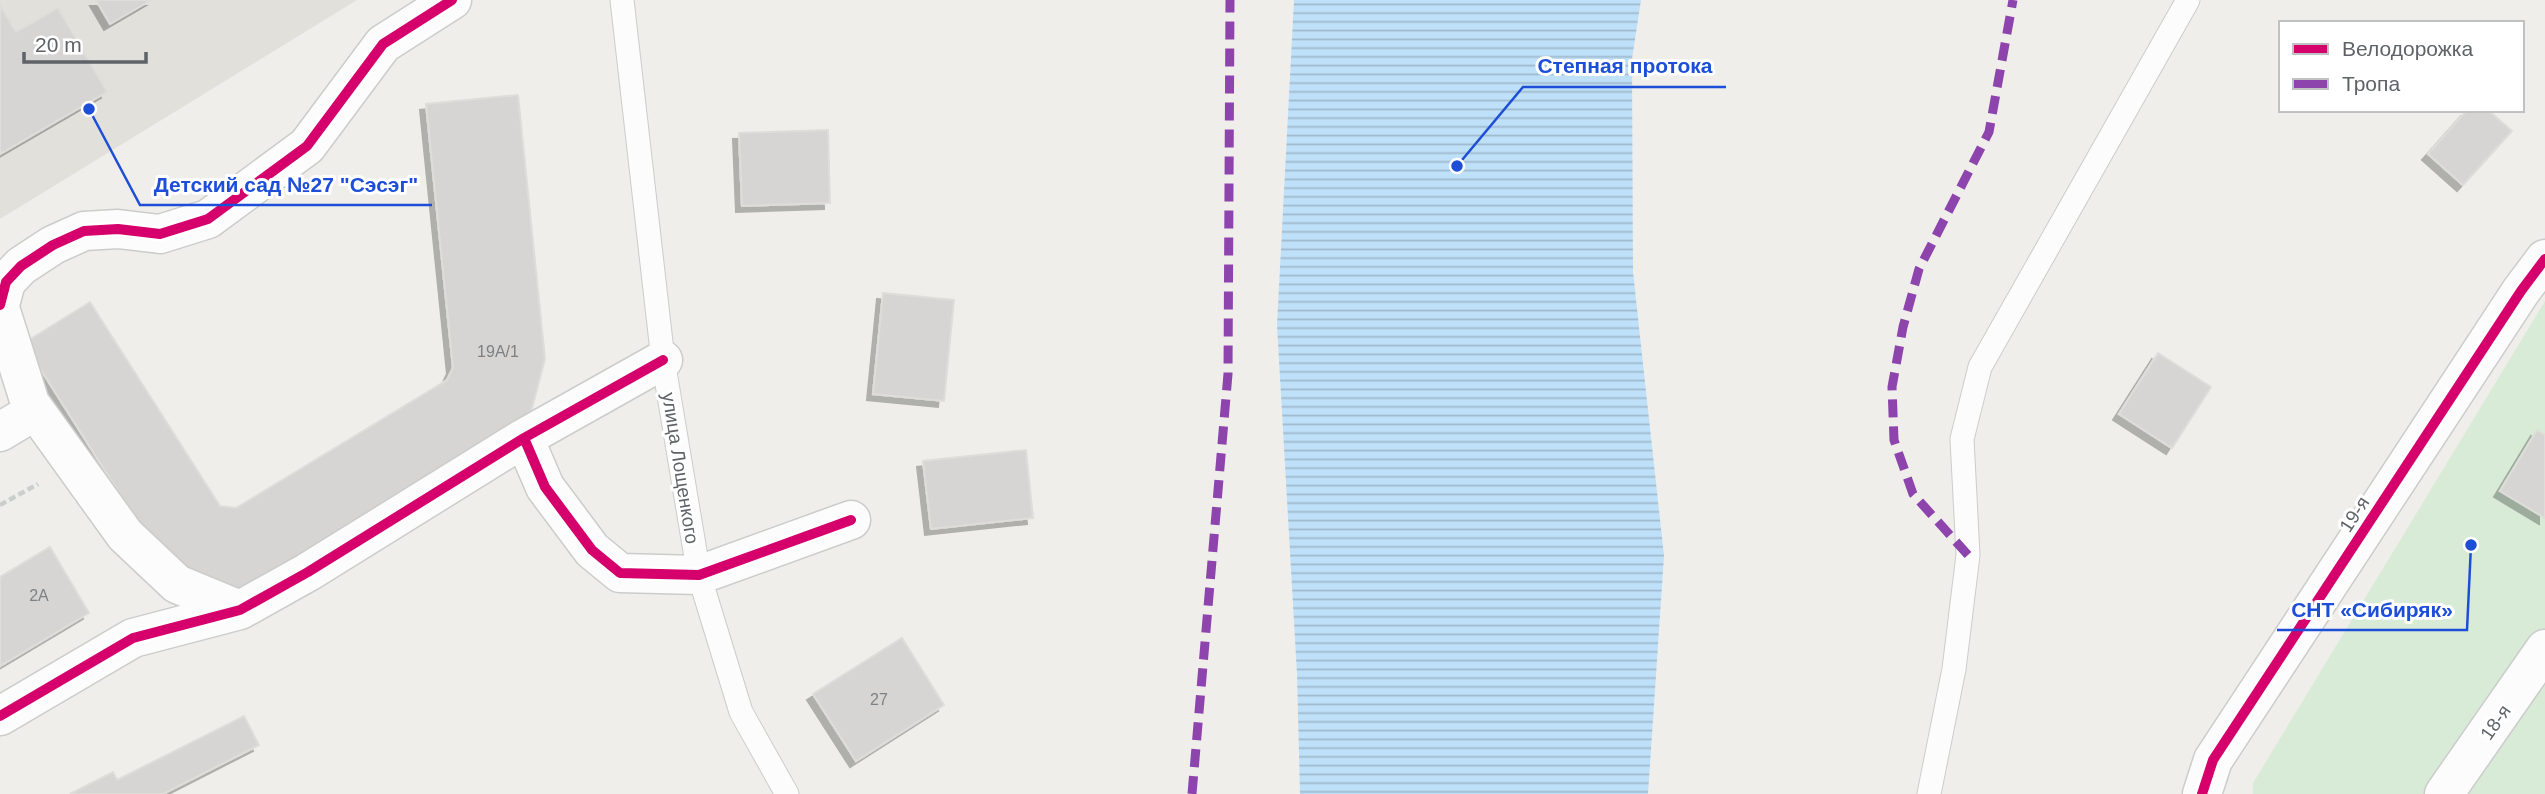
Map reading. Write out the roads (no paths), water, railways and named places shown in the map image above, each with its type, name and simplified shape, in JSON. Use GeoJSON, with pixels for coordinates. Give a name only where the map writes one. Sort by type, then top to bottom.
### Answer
{"type":"FeatureCollection","features":[{"type":"Feature","properties":{"kind":"street"},"geometry":{"type":"LineString","coordinates":[[240,610],[177,584],[125,536],[35,411],[21,377],[0,306],[6,282],[21,266],[53,245],[84,231],[118,229],[160,234],[208,219],[307,146],[383,44],[452,0]]}},
{"type":"Feature","properties":{"kind":"street","name":"19-я"},"geometry":{"type":"LineString","coordinates":[[2202,794],[2213,760],[2521,291],[2545,259]]}},
{"type":"Feature","properties":{"kind":"street"},"geometry":{"type":"LineString","coordinates":[[0,716],[132,638],[240,610],[308,572],[524,438],[663,360]]}},
{"type":"Feature","properties":{"kind":"street"},"geometry":{"type":"LineString","coordinates":[[0,432],[35,411]]}},
{"type":"Feature","properties":{"kind":"street"},"geometry":{"type":"LineString","coordinates":[[524,438],[545,487],[592,550],[620,573],[699,575],[850,520]]}},
{"type":"Feature","properties":{"kind":"street","name":"18-я"},"geometry":{"type":"LineString","coordinates":[[2444,794],[2545,649]]}},
{"type":"Feature","properties":{"kind":"lane","name":"улица Лощенкого"},"geometry":{"type":"LineString","coordinates":[[622,0],[663,360],[699,575],[740,712],[787,794]]}},
{"type":"Feature","properties":{"kind":"lane"},"geometry":{"type":"LineString","coordinates":[[1928,794],[1954,669],[1968,555],[1962,439],[1980,366],[2188,0]]}},
{"type":"Feature","properties":{"kind":"water"},"geometry":{"type":"Polygon","coordinates":[[[1294,0],[1641,0],[1632,59],[1633,272],[1664,556],[1648,794],[1300,794],[1297,674],[1277,325],[1294,0]]]}},
{"type":"Feature","properties":{"kind":"place","name":"Детский сад №27 \"Сэсэг\""},"geometry":{"type":"Point","coordinates":[89,109]}},
{"type":"Feature","properties":{"kind":"place","name":"Степная протока"},"geometry":{"type":"Point","coordinates":[1457,166]}},
{"type":"Feature","properties":{"kind":"place","name":"СНТ «Сибиряк»"},"geometry":{"type":"Point","coordinates":[2471,545]}}]}
